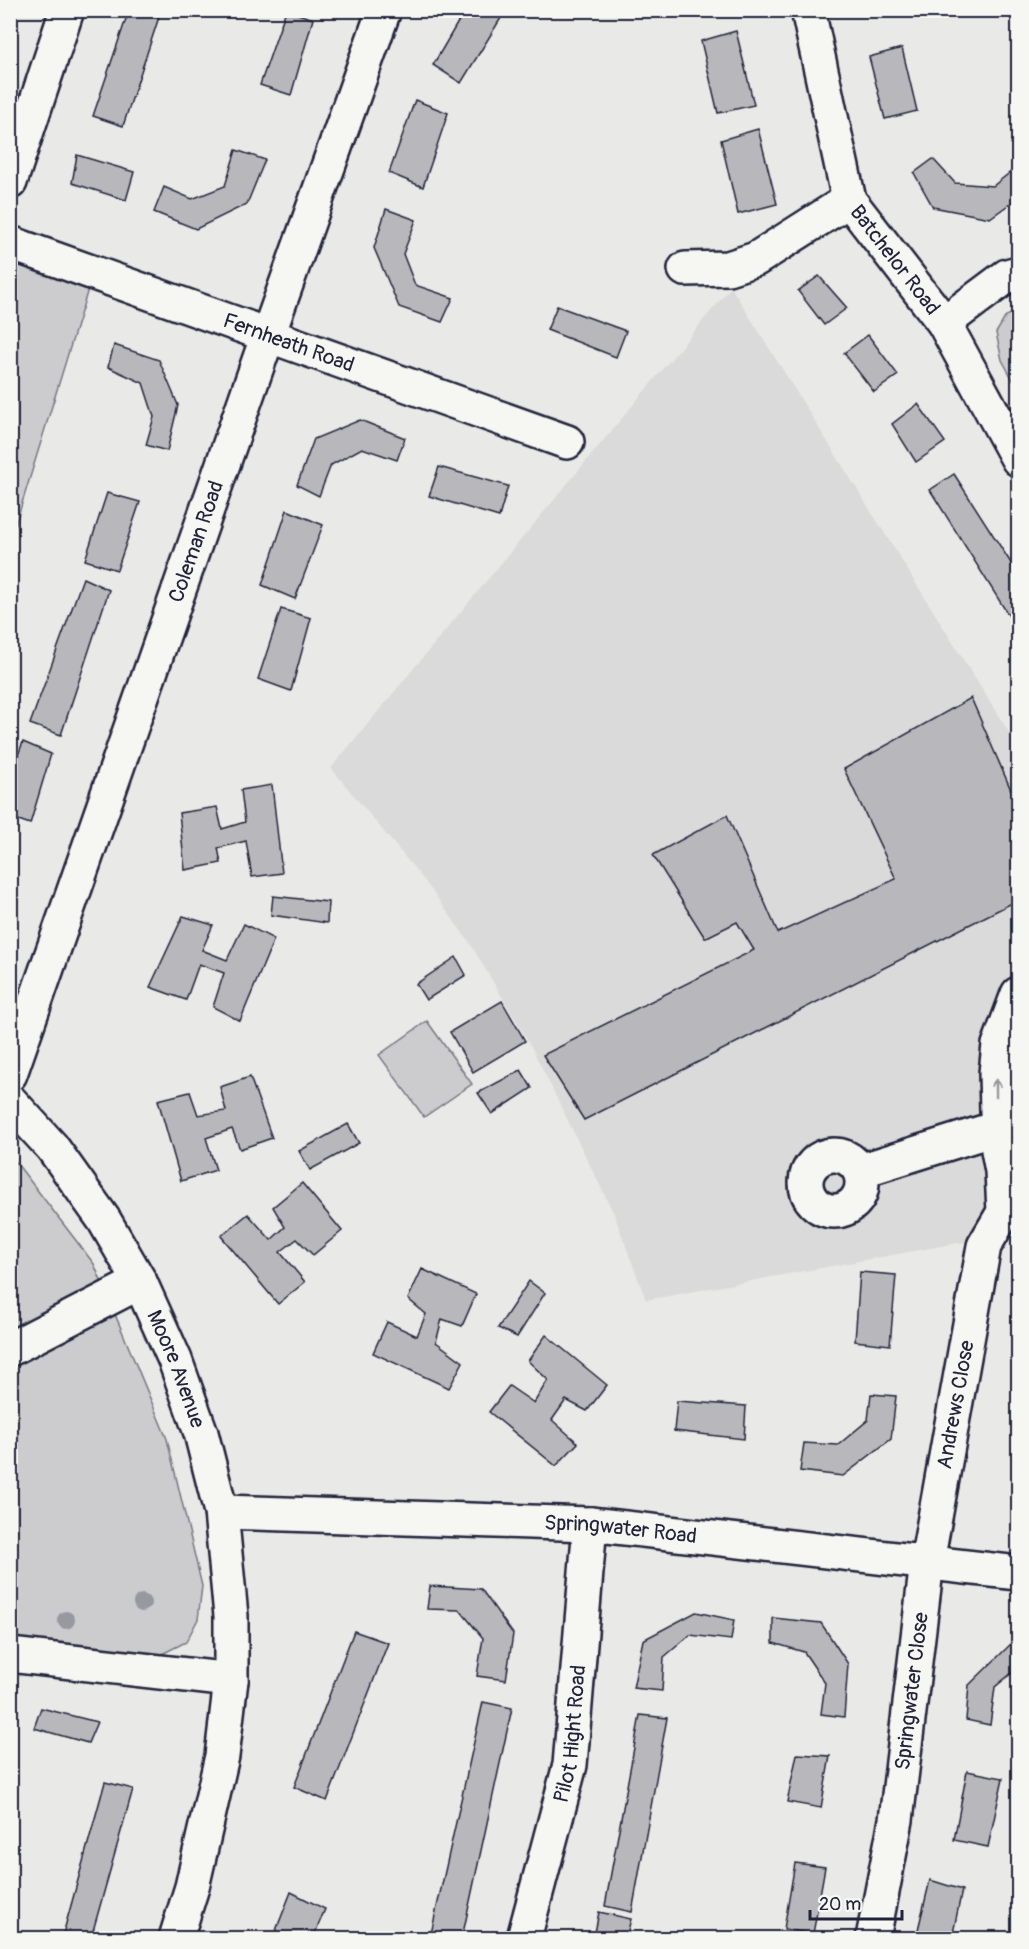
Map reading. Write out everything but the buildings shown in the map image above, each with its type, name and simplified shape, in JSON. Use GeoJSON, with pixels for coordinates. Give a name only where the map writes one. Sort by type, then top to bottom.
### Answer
{"type":"FeatureCollection","features":[{"type":"Feature","properties":{"kind":"street"},"geometry":{"type":"LineString","coordinates":[[10,182],[67,10]]}},
{"type":"Feature","properties":{"kind":"street","name":"Coleman Road"},"geometry":{"type":"LineString","coordinates":[[10,1074],[384,10]]}},
{"type":"Feature","properties":{"kind":"street","name":"Batchelor Road"},"geometry":{"type":"LineString","coordinates":[[808,10],[849,200],[944,322],[1018,459]]}},
{"type":"Feature","properties":{"kind":"street"},"geometry":{"type":"LineString","coordinates":[[684,269],[728,268],[756,259],[849,200]]}},
{"type":"Feature","properties":{"kind":"street","name":"Fernheath Road"},"geometry":{"type":"LineString","coordinates":[[10,243],[567,442]]}},
{"type":"Feature","properties":{"kind":"street"},"geometry":{"type":"LineString","coordinates":[[944,322],[1007,276],[1018,273]]}},
{"type":"Feature","properties":{"kind":"street"},"geometry":{"type":"LineString","coordinates":[[860,1172],[997,1128],[996,1073],[999,1045],[1018,994]]}},
{"type":"Feature","properties":{"kind":"street","name":"Moore Avenue"},"geometry":{"type":"LineString","coordinates":[[10,1101],[52,1147],[104,1220],[140,1282],[176,1360],[201,1433],[220,1512],[231,1616],[231,1680],[222,1756],[192,1887],[176,1938]]}},
{"type":"Feature","properties":{"kind":"street","name":"Andrews Close"},"geometry":{"type":"LineString","coordinates":[[927,1562],[984,1246],[1004,1212],[1004,1189],[997,1128]]}},
{"type":"Feature","properties":{"kind":"street"},"geometry":{"type":"LineString","coordinates":[[13,1346],[140,1282]]}},
{"type":"Feature","properties":{"kind":"street","name":"Springwater Road"},"geometry":{"type":"LineString","coordinates":[[220,1512],[590,1524],[1018,1573]]}},
{"type":"Feature","properties":{"kind":"street","name":"Pilot Hight Road"},"geometry":{"type":"LineString","coordinates":[[524,1938],[570,1765],[590,1524]]}},
{"type":"Feature","properties":{"kind":"street","name":"Springwater Close"},"geometry":{"type":"LineString","coordinates":[[873,1938],[896,1820],[927,1562]]}},
{"type":"Feature","properties":{"kind":"street"},"geometry":{"type":"LineString","coordinates":[[10,1655],[231,1680]]}},
{"type":"Feature","properties":{"kind":"shaded area"},"geometry":{"type":"Polygon","coordinates":[[[11,243],[93,273],[11,539],[11,243]]]}},
{"type":"Feature","properties":{"kind":"shaded area"},"geometry":{"type":"Polygon","coordinates":[[[731,287],[1018,747],[1018,1232],[646,1300],[614,1214],[532,1048],[470,943],[424,880],[331,768],[731,287]]]}},
{"type":"Feature","properties":{"kind":"shaded area"},"geometry":{"type":"Polygon","coordinates":[[[1018,311],[1018,389],[1002,360],[996,333],[1006,316],[1018,311]]]}},
{"type":"Feature","properties":{"kind":"shaded area"},"geometry":{"type":"Polygon","coordinates":[[[427,1021],[472,1084],[424,1117],[379,1055],[427,1021]]]}},
{"type":"Feature","properties":{"kind":"shaded area"},"geometry":{"type":"Polygon","coordinates":[[[11,1156],[94,1264],[167,1439],[202,1586],[198,1619],[186,1642],[154,1658],[11,1655],[11,1156]]]}}]}
